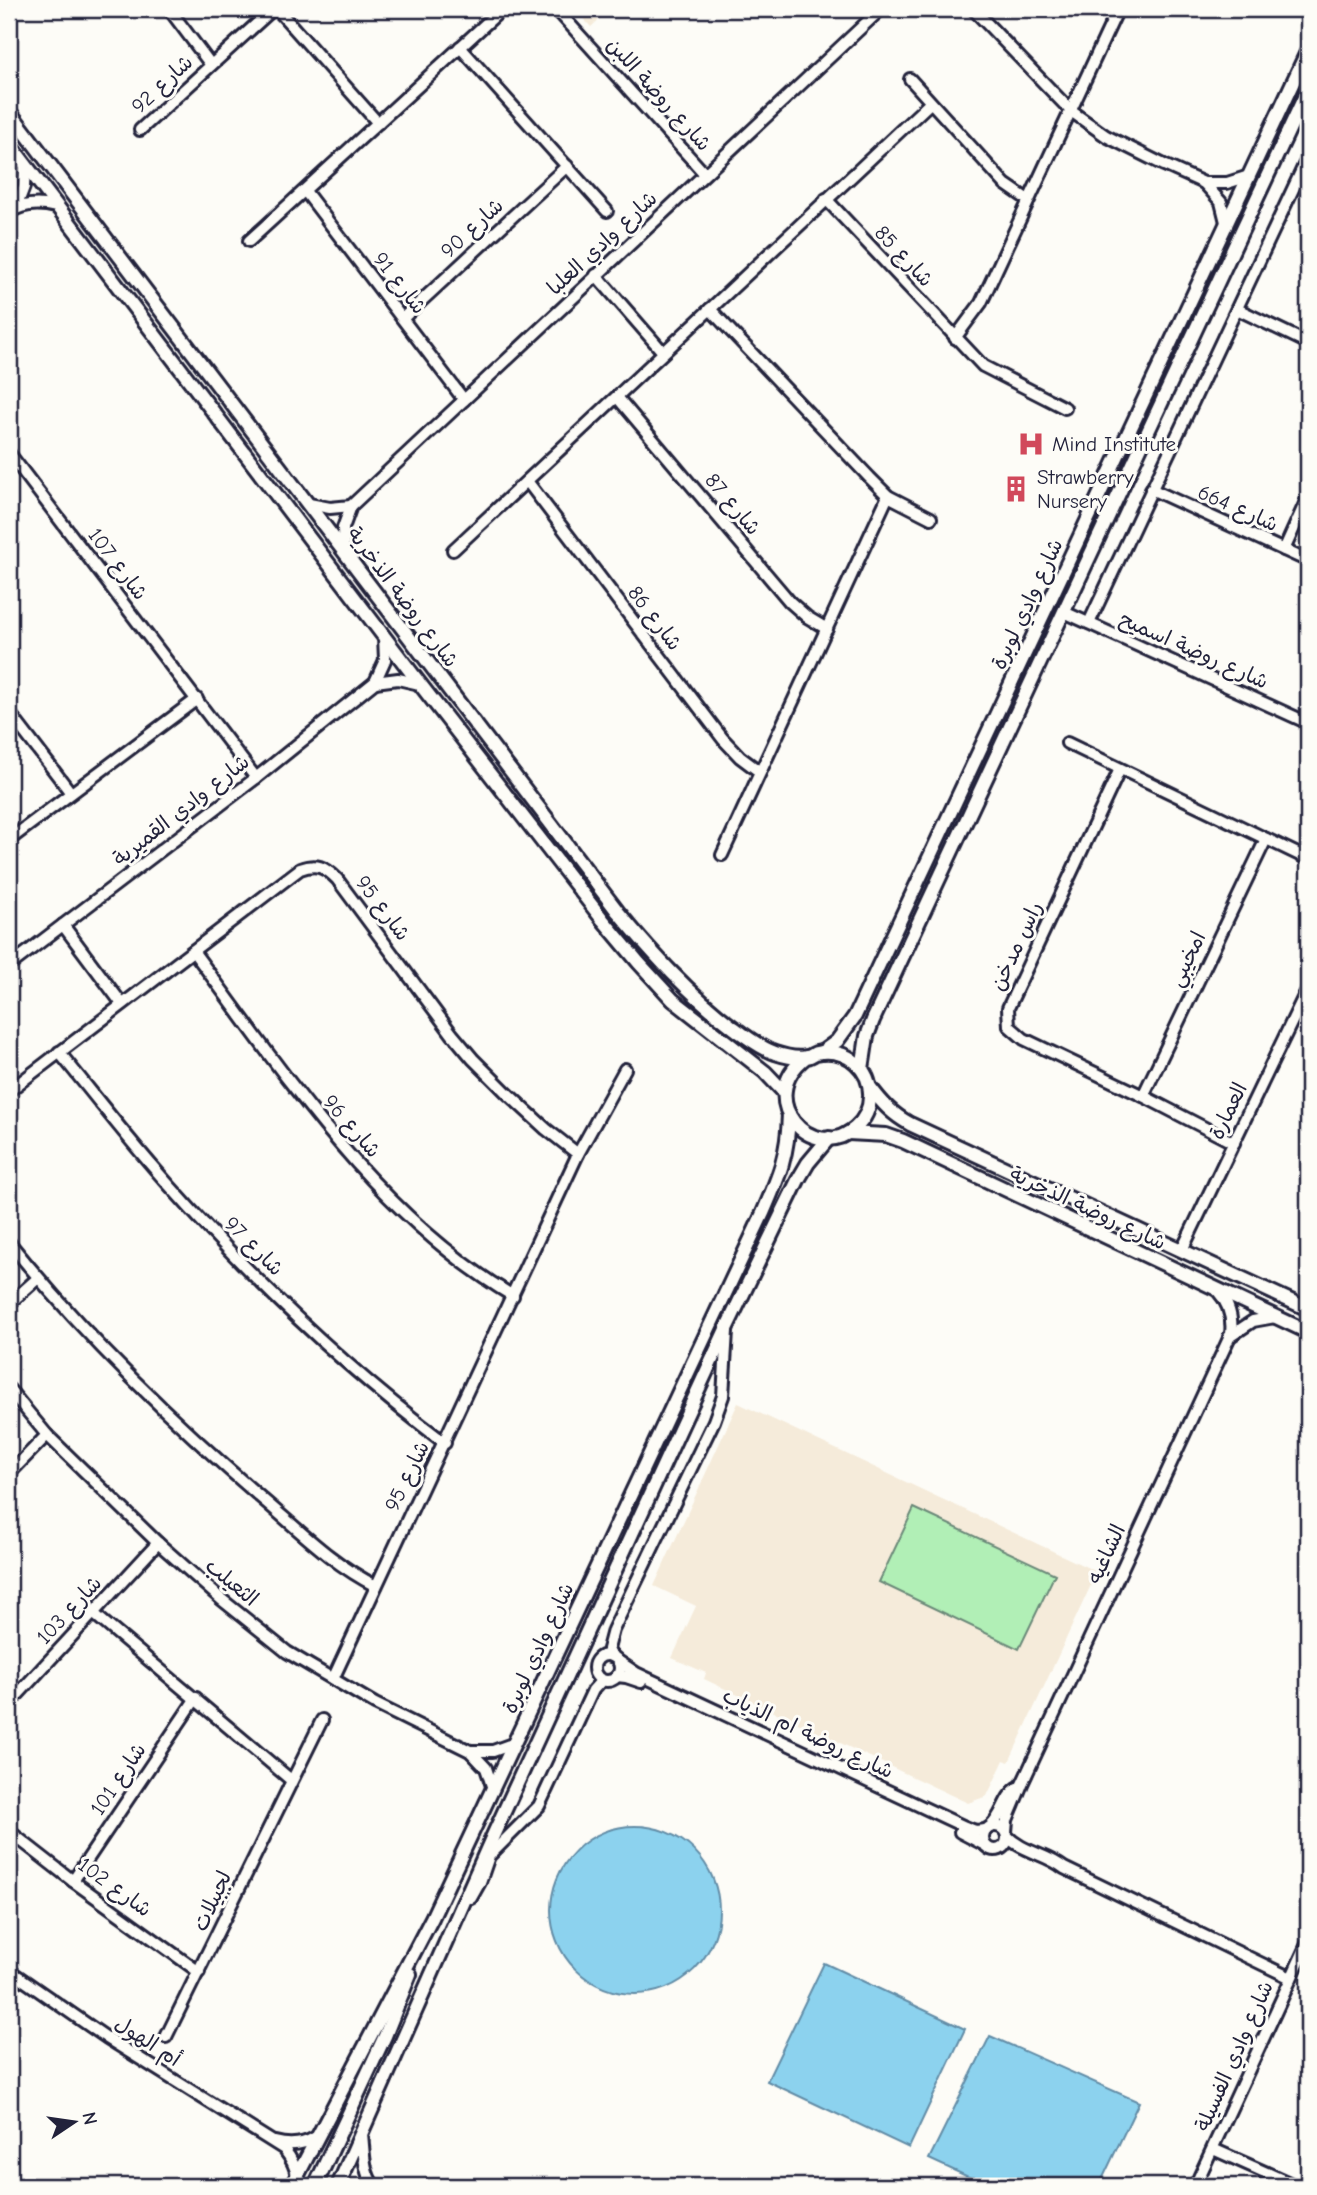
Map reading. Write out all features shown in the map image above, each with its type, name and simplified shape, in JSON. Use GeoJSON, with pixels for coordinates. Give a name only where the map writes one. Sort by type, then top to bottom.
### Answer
{"type":"FeatureCollection","features":[{"type":"Feature","properties":{"kind":"street","name":"شارع 92"},"geometry":{"type":"LineString","coordinates":[[169,9],[211,65]]}},
{"type":"Feature","properties":{"kind":"street","name":"شارع 92"},"geometry":{"type":"LineString","coordinates":[[139,130],[275,9]]}},
{"type":"Feature","properties":{"kind":"street"},"geometry":{"type":"LineString","coordinates":[[275,9],[378,123]]}},
{"type":"Feature","properties":{"kind":"street"},"geometry":{"type":"LineString","coordinates":[[249,242],[502,9]]}},
{"type":"Feature","properties":{"kind":"street","name":"شارع روضة اللبن"},"geometry":{"type":"LineString","coordinates":[[556,9],[704,173]]}},
{"type":"Feature","properties":{"kind":"street","name":"شارع وادي العلبا"},"geometry":{"type":"LineString","coordinates":[[351,506],[881,9]]}},
{"type":"Feature","properties":{"kind":"street"},"geometry":{"type":"LineString","coordinates":[[973,9],[1071,111],[1106,136],[1205,183],[1227,183],[1249,176]]}},
{"type":"Feature","properties":{"kind":"street"},"geometry":{"type":"LineString","coordinates":[[955,338],[981,303],[1116,10]]}},
{"type":"Feature","properties":{"kind":"street"},"geometry":{"type":"LineString","coordinates":[[460,47],[607,211]]}},
{"type":"Feature","properties":{"kind":"street","name":"شارع وادي لوبرة"},"geometry":{"type":"LineString","coordinates":[[822,1052],[836,1041],[855,1016],[1308,50]]}},
{"type":"Feature","properties":{"kind":"street"},"geometry":{"type":"LineString","coordinates":[[910,79],[1005,184],[1028,200]]}},
{"type":"Feature","properties":{"kind":"street","name":"شارع وادي لوبرة"},"geometry":{"type":"LineString","coordinates":[[862,1069],[867,1036],[873,1020],[1308,89]]}},
{"type":"Feature","properties":{"kind":"street"},"geometry":{"type":"LineString","coordinates":[[453,550],[930,103]]}},
{"type":"Feature","properties":{"kind":"street","name":"شارع روضة الذخرية"},"geometry":{"type":"LineString","coordinates":[[9,111],[618,912],[653,954],[681,984],[744,1035],[772,1052],[806,1057]]}},
{"type":"Feature","properties":{"kind":"street","name":"شارع روضة الذخرية"},"geometry":{"type":"LineString","coordinates":[[9,143],[420,684],[639,963],[673,1000],[765,1072],[784,1092]]}},
{"type":"Feature","properties":{"kind":"street"},"geometry":{"type":"LineString","coordinates":[[1089,623],[1237,309],[1303,181],[1308,157]]}},
{"type":"Feature","properties":{"kind":"street"},"geometry":{"type":"LineString","coordinates":[[12,211],[24,187],[25,164]]}},
{"type":"Feature","properties":{"kind":"street","name":"شارع 90"},"geometry":{"type":"LineString","coordinates":[[403,318],[567,166]]}},
{"type":"Feature","properties":{"kind":"street"},"geometry":{"type":"LineString","coordinates":[[1205,183],[1221,202],[1227,226]]}},
{"type":"Feature","properties":{"kind":"street","name":"شارع 91"},"geometry":{"type":"LineString","coordinates":[[305,191],[464,400]]}},
{"type":"Feature","properties":{"kind":"street","name":"شارع 85"},"geometry":{"type":"LineString","coordinates":[[826,199],[983,366],[1065,408]]}},
{"type":"Feature","properties":{"kind":"street"},"geometry":{"type":"LineString","coordinates":[[12,211],[36,204],[57,207]]}},
{"type":"Feature","properties":{"kind":"street"},"geometry":{"type":"LineString","coordinates":[[596,275],[663,352]]}},
{"type":"Feature","properties":{"kind":"street"},"geometry":{"type":"LineString","coordinates":[[710,309],[888,496],[931,518]]}},
{"type":"Feature","properties":{"kind":"street"},"geometry":{"type":"LineString","coordinates":[[1237,309],[1308,343]]}},
{"type":"Feature","properties":{"kind":"street","name":"شارع 87"},"geometry":{"type":"LineString","coordinates":[[617,397],[790,602],[827,629]]}},
{"type":"Feature","properties":{"kind":"street","name":"شارع 107"},"geometry":{"type":"LineString","coordinates":[[9,453],[256,778]]}},
{"type":"Feature","properties":{"kind":"street","name":"شارع 86"},"geometry":{"type":"LineString","coordinates":[[527,481],[723,739],[740,757],[760,772]]}},
{"type":"Feature","properties":{"kind":"street","name":"شارع 664"},"geometry":{"type":"LineString","coordinates":[[1151,489],[1308,561]]}},
{"type":"Feature","properties":{"kind":"street"},"geometry":{"type":"LineString","coordinates":[[722,855],[888,496]]}},
{"type":"Feature","properties":{"kind":"street"},"geometry":{"type":"LineString","coordinates":[[1284,550],[1308,498]]}},
{"type":"Feature","properties":{"kind":"street"},"geometry":{"type":"LineString","coordinates":[[309,504],[330,508],[351,506],[343,528],[344,552]]}},
{"type":"Feature","properties":{"kind":"street","name":"شارع روضة اسميح"},"geometry":{"type":"LineString","coordinates":[[1064,612],[1308,723]]}},
{"type":"Feature","properties":{"kind":"street"},"geometry":{"type":"LineString","coordinates":[[384,636],[384,660],[375,682],[398,679],[420,684]]}},
{"type":"Feature","properties":{"kind":"street","name":"شارع وادي القميرية"},"geometry":{"type":"LineString","coordinates":[[9,966],[256,778],[375,682]]}},
{"type":"Feature","properties":{"kind":"street"},"geometry":{"type":"LineString","coordinates":[[9,840],[197,699]]}},
{"type":"Feature","properties":{"kind":"street"},"geometry":{"type":"LineString","coordinates":[[9,712],[71,793]]}},
{"type":"Feature","properties":{"kind":"street"},"geometry":{"type":"LineString","coordinates":[[1067,743],[1308,859]]}},
{"type":"Feature","properties":{"kind":"street","name":"راس مدخن"},"geometry":{"type":"LineString","coordinates":[[1120,769],[1008,1009],[1009,1026],[1024,1039],[1234,1143]]}},
{"type":"Feature","properties":{"kind":"street","name":"امخيبي"},"geometry":{"type":"LineString","coordinates":[[1143,1096],[1266,839]]}},
{"type":"Feature","properties":{"kind":"street","name":"شارع 95"},"geometry":{"type":"LineString","coordinates":[[9,1091],[300,869],[318,866],[337,879],[473,1059],[545,1129],[578,1154]]}},
{"type":"Feature","properties":{"kind":"street"},"geometry":{"type":"LineString","coordinates":[[63,925],[122,1004]]}},
{"type":"Feature","properties":{"kind":"street","name":"شارع 96"},"geometry":{"type":"LineString","coordinates":[[193,951],[304,1100],[336,1140],[387,1195],[438,1243],[513,1296]]}},
{"type":"Feature","properties":{"kind":"street","name":"العمارة"},"geometry":{"type":"LineString","coordinates":[[1182,1250],[1307,995]]}},
{"type":"Feature","properties":{"kind":"street","name":"شارع 97"},"geometry":{"type":"LineString","coordinates":[[59,1052],[168,1184],[226,1247],[368,1382],[445,1443]]}},
{"type":"Feature","properties":{"kind":"street"},"geometry":{"type":"LineString","coordinates":[[822,1052],[844,1055],[862,1069],[870,1087],[864,1119],[848,1133],[829,1138],[805,1132],[796,1124],[789,1114],[784,1092],[790,1072],[806,1057],[822,1052]]}},
{"type":"Feature","properties":{"kind":"street","name":"شارع 95"},"geometry":{"type":"LineString","coordinates":[[333,1679],[578,1154],[625,1069]]}},
{"type":"Feature","properties":{"kind":"street","name":"شارع روضة الذخرية"},"geometry":{"type":"LineString","coordinates":[[870,1087],[884,1106],[910,1124],[1308,1309]]}},
{"type":"Feature","properties":{"kind":"street","name":"شارع وادي لوبرة"},"geometry":{"type":"LineString","coordinates":[[294,2182],[432,1918],[781,1172],[787,1151],[789,1114]]}},
{"type":"Feature","properties":{"kind":"street","name":"شارع روضة الذخرية"},"geometry":{"type":"LineString","coordinates":[[848,1133],[886,1135],[903,1141],[1308,1332]]}},
{"type":"Feature","properties":{"kind":"street","name":"شارع وادي لوبرة"},"geometry":{"type":"LineString","coordinates":[[338,2186],[492,1838],[727,1327],[798,1181],[808,1163],[829,1138]]}},
{"type":"Feature","properties":{"kind":"street"},"geometry":{"type":"LineString","coordinates":[[9,1242],[38,1278],[138,1385],[223,1465],[334,1560],[376,1586]]}},
{"type":"Feature","properties":{"kind":"street"},"geometry":{"type":"LineString","coordinates":[[9,1304],[38,1278]]}},
{"type":"Feature","properties":{"kind":"street","name":"الشاغيه"},"geometry":{"type":"LineString","coordinates":[[1006,1834],[1007,1820],[1020,1787],[1229,1337],[1230,1313],[1217,1290]]}},
{"type":"Feature","properties":{"kind":"street"},"geometry":{"type":"LineString","coordinates":[[1229,1337],[1253,1321],[1275,1317]]}},
{"type":"Feature","properties":{"kind":"street"},"geometry":{"type":"LineString","coordinates":[[614,1658],[601,1656],[594,1664],[595,1674],[602,1680],[613,1680],[617,1676],[620,1666],[608,1649],[612,1630],[714,1421],[723,1396],[727,1327]]}},
{"type":"Feature","properties":{"kind":"street","name":"الثعيلب"},"geometry":{"type":"LineString","coordinates":[[9,1389],[47,1435],[220,1599],[287,1652],[375,1704],[470,1751],[486,1768],[493,1789]]}},
{"type":"Feature","properties":{"kind":"street"},"geometry":{"type":"LineString","coordinates":[[9,1474],[47,1435]]}},
{"type":"Feature","properties":{"kind":"street","name":"شارع 103"},"geometry":{"type":"LineString","coordinates":[[9,1704],[158,1543]]}},
{"type":"Feature","properties":{"kind":"street"},"geometry":{"type":"LineString","coordinates":[[93,1612],[290,1780]]}},
{"type":"Feature","properties":{"kind":"street","name":"شارع روضة ام الذياب"},"geometry":{"type":"LineString","coordinates":[[614,1658],[636,1674],[965,1827],[975,1830],[988,1828]]}},
{"type":"Feature","properties":{"kind":"street","name":"شارع روضة ام الذياب"},"geometry":{"type":"LineString","coordinates":[[617,1676],[635,1679],[985,1845]]}},
{"type":"Feature","properties":{"kind":"street"},"geometry":{"type":"LineString","coordinates":[[451,1934],[480,1882],[489,1856],[539,1806],[547,1793],[593,1690],[602,1680]]}},
{"type":"Feature","properties":{"kind":"street","name":"شارع 101"},"geometry":{"type":"LineString","coordinates":[[73,1881],[195,1699]]}},
{"type":"Feature","properties":{"kind":"street","name":"لجبيلات"},"geometry":{"type":"LineString","coordinates":[[166,2037],[321,1720]]}},
{"type":"Feature","properties":{"kind":"street"},"geometry":{"type":"LineString","coordinates":[[470,1751],[493,1751],[515,1743]]}},
{"type":"Feature","properties":{"kind":"street","name":"الشاغيه"},"geometry":{"type":"LineString","coordinates":[[988,1828],[999,1817],[1012,1792],[1020,1787]]}},
{"type":"Feature","properties":{"kind":"street"},"geometry":{"type":"LineString","coordinates":[[1064,1868],[1048,1866],[1016,1851],[991,1850],[985,1845],[983,1836],[988,1828],[1000,1827],[1015,1843],[1291,1978]]}},
{"type":"Feature","properties":{"kind":"street","name":"شارع 102"},"geometry":{"type":"LineString","coordinates":[[9,1830],[73,1881],[199,1972]]}},
{"type":"Feature","properties":{"kind":"street"},"geometry":{"type":"LineString","coordinates":[[1000,1850],[1006,1844],[1006,1834]]}},
{"type":"Feature","properties":{"kind":"street"},"geometry":{"type":"LineString","coordinates":[[316,2186],[385,2036],[432,1918]]}},
{"type":"Feature","properties":{"kind":"street","name":"شارع وادي الفسيلة"},"geometry":{"type":"LineString","coordinates":[[1195,2186],[1308,1942]]}},
{"type":"Feature","properties":{"kind":"street","name":"أم الهول"},"geometry":{"type":"LineString","coordinates":[[9,1969],[118,2045],[284,2150],[296,2169],[294,2182]]}},
{"type":"Feature","properties":{"kind":"street"},"geometry":{"type":"LineString","coordinates":[[362,2134],[366,2169],[374,2186]]}},
{"type":"Feature","properties":{"kind":"street","name":"أم الهول"},"geometry":{"type":"LineString","coordinates":[[269,2140],[286,2145],[298,2144],[316,2137]]}},
{"type":"Feature","properties":{"kind":"street"},"geometry":{"type":"LineString","coordinates":[[1213,2149],[1296,2186]]}},
{"type":"Feature","properties":{"kind":"shaded area"},"geometry":{"type":"Polygon","coordinates":[[[574,9],[610,9],[591,27],[574,9]]]}},
{"type":"Feature","properties":{"kind":"shaded area"},"geometry":{"type":"Polygon","coordinates":[[[738,1403],[1097,1572],[1009,1762],[1004,1760],[987,1796],[968,1803],[704,1679],[706,1673],[672,1658],[696,1606],[654,1586],[738,1403]]]}},
{"type":"Feature","properties":{"kind":"green space"},"geometry":{"type":"Polygon","coordinates":[[[914,1508],[1055,1574],[1019,1649],[879,1582],[914,1508]]]}},
{"type":"Feature","properties":{"kind":"water"},"geometry":{"type":"Polygon","coordinates":[[[635,1826],[667,1832],[695,1850],[713,1878],[719,1910],[713,1942],[695,1970],[667,1988],[635,1994],[603,1988],[575,1970],[557,1942],[551,1910],[557,1878],[575,1850],[603,1832],[635,1826]]]}},
{"type":"Feature","properties":{"kind":"water"},"geometry":{"type":"Polygon","coordinates":[[[824,1963],[965,2029],[909,2148],[767,2081],[824,1963]]]}},
{"type":"Feature","properties":{"kind":"water"},"geometry":{"type":"Polygon","coordinates":[[[990,2036],[1139,2102],[1099,2186],[988,2186],[929,2159],[990,2036]]]}},
{"type":"Feature","properties":{"kind":"place","name":"Mind Institute"},"geometry":{"type":"Point","coordinates":[1031,444]}},
{"type":"Feature","properties":{"kind":"place","name":"Strawberry Nursery"},"geometry":{"type":"Point","coordinates":[1016,489]}}]}
